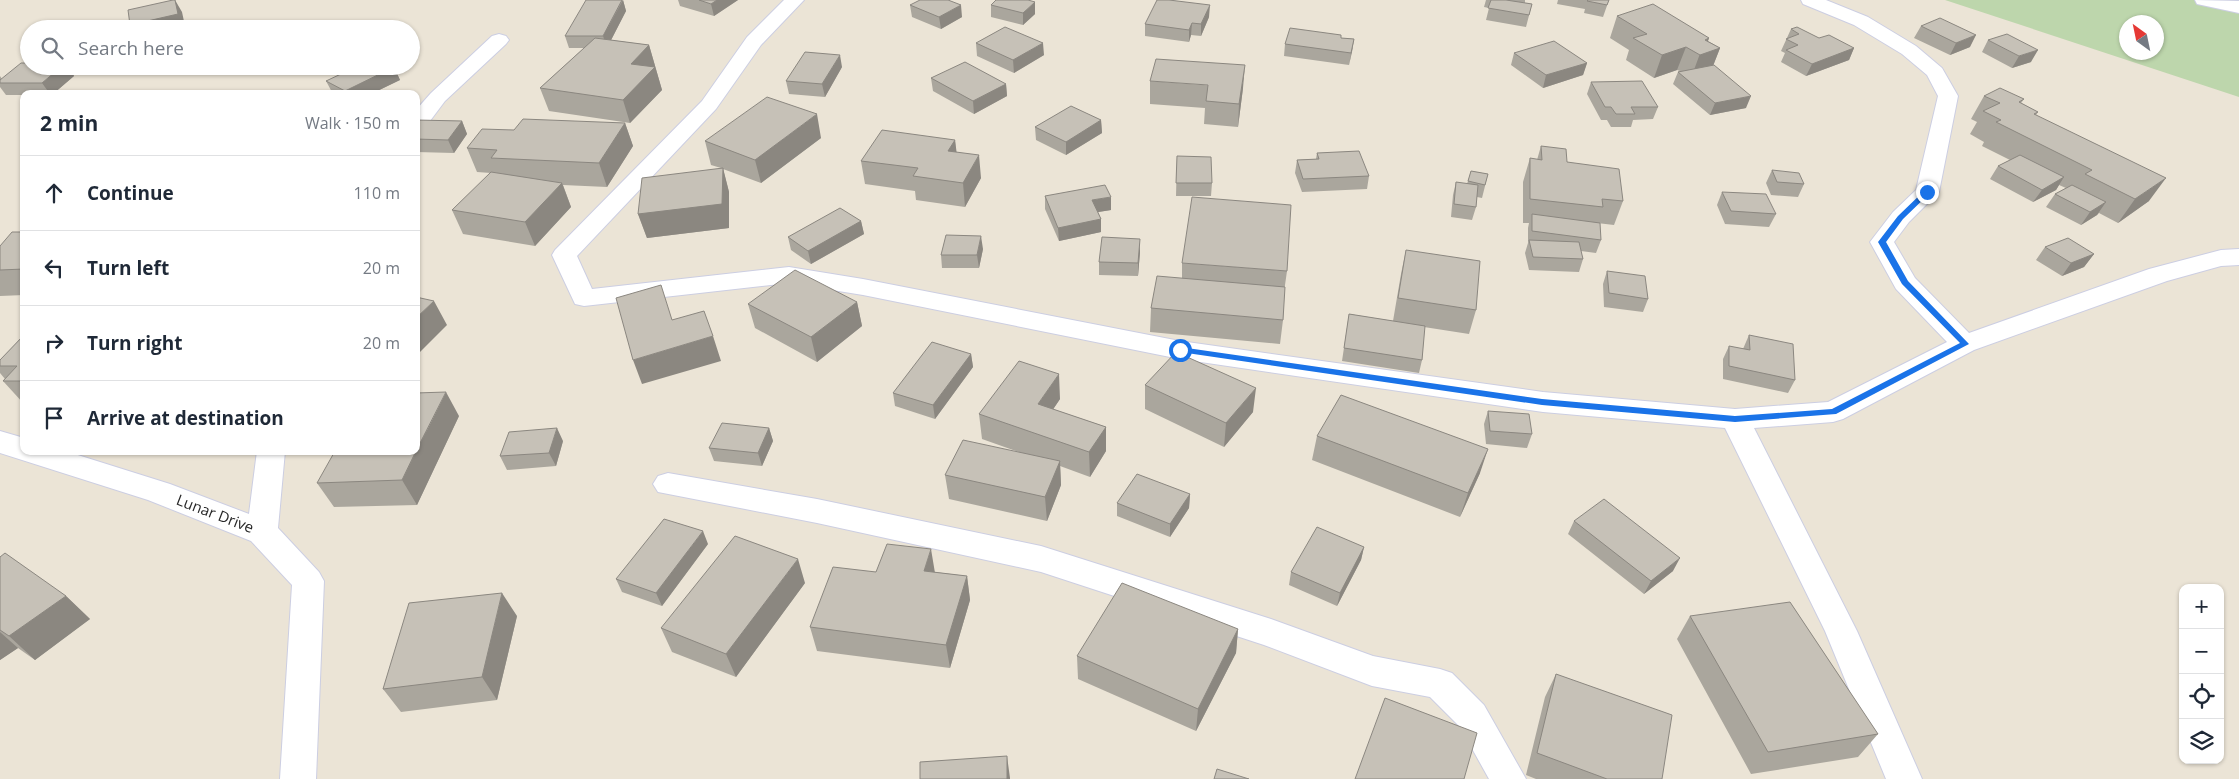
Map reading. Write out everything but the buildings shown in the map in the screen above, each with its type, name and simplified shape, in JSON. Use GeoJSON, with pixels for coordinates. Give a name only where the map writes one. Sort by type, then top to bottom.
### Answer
{"type":"FeatureCollection","features":[{"type":"Feature","properties":{"kind":"street"},"geometry":{"type":"LineString","coordinates":[[795,0],[754,41],[709,105],[564,255],[584,298],[789,275],[863,287],[1189,351],[1542,402],[1735,419],[1833,412],[1965,344],[2158,275],[2221,258],[2239,257]]}},
{"type":"Feature","properties":{"kind":"street"},"geometry":{"type":"LineString","coordinates":[[1810,0],[1861,20],[1909,50],[1936,72],[1948,96],[1927,192],[1901,217],[1882,242],[1905,283],[1965,344]]}},
{"type":"Feature","properties":{"kind":"street"},"geometry":{"type":"LineString","coordinates":[[2204,0],[2239,8]]}},
{"type":"Feature","properties":{"kind":"street"},"geometry":{"type":"LineString","coordinates":[[420,119],[438,97],[499,40]]}},
{"type":"Feature","properties":{"kind":"street"},"geometry":{"type":"LineString","coordinates":[[1735,419],[1841,631],[1904,779]]}},
{"type":"Feature","properties":{"kind":"street"},"geometry":{"type":"LineString","coordinates":[[0,442],[20,448]]}},
{"type":"Feature","properties":{"kind":"street","name":"Lunar Drive"},"geometry":{"type":"LineString","coordinates":[[43,455],[159,492],[262,532],[308,581],[298,779]]}},
{"type":"Feature","properties":{"kind":"street"},"geometry":{"type":"LineString","coordinates":[[262,532],[271,455]]}},
{"type":"Feature","properties":{"kind":"street"},"geometry":{"type":"LineString","coordinates":[[668,484],[817,511],[1041,559],[1270,633],[1372,671],[1440,684],[1472,716],[1508,779]]}},
{"type":"Feature","properties":{"kind":"green space"},"geometry":{"type":"Polygon","coordinates":[[[1945,0],[2239,0],[2239,97],[2127,60],[2164,60],[2164,15],[2119,15],[2119,57],[1945,0]]]}},
{"type":"Feature","properties":{"kind":"route"},"geometry":{"type":"LineString","coordinates":[[1180,350],[1542,402],[1735,419],[1833,412],[1965,344],[1905,283],[1882,242],[1901,217],[1927,192]]}}]}
